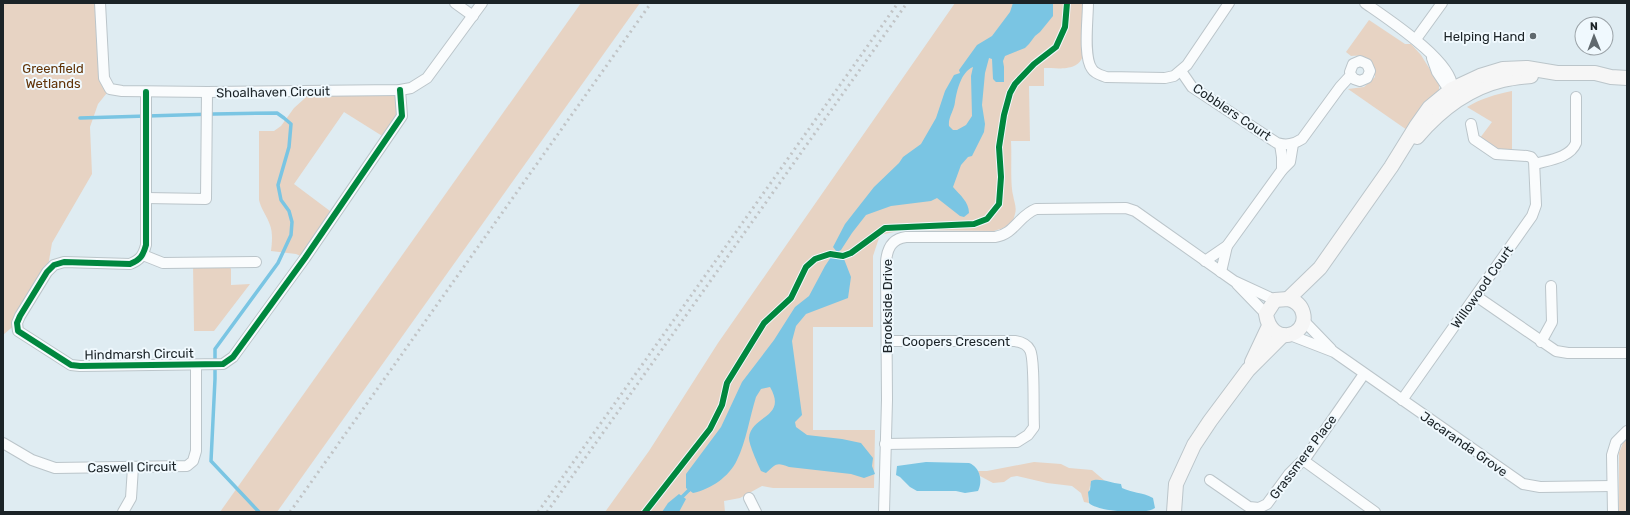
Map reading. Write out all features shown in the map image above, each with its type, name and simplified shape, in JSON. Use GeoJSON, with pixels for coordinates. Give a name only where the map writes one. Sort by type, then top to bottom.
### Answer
{"type":"FeatureCollection","features":[{"type":"Feature","properties":{"kind":"street","name":"Shoalhaven Circuit"},"geometry":{"type":"LineString","coordinates":[[100,3],[104,78],[110,89],[122,92],[400,90],[411,88],[427,78],[482,3]]}},
{"type":"Feature","properties":{"kind":"street"},"geometry":{"type":"LineString","coordinates":[[455,3],[473,16]]}},
{"type":"Feature","properties":{"kind":"street"},"geometry":{"type":"LineString","coordinates":[[1088,3],[1087,57],[1092,70],[1099,75],[1106,77],[1165,78],[1174,76],[1181,71],[1228,3]]}},
{"type":"Feature","properties":{"kind":"street"},"geometry":{"type":"LineString","coordinates":[[1365,3],[1416,39],[1430,54],[1437,72],[1447,87],[1456,93]]}},
{"type":"Feature","properties":{"kind":"street"},"geometry":{"type":"LineString","coordinates":[[1416,39],[1442,3]]}},
{"type":"Feature","properties":{"kind":"street"},"geometry":{"type":"LineString","coordinates":[[1174,512],[1176,484],[1194,445],[1210,421],[1248,370],[1286,335],[1299,329],[1302,314],[1320,268],[1391,168],[1456,93],[1504,80],[1557,73],[1595,73],[1627,68]]}},
{"type":"Feature","properties":{"kind":"street","name":"Cobblers Court"},"geometry":{"type":"LineString","coordinates":[[1181,71],[1192,87],[1280,144],[1293,144]]}},
{"type":"Feature","properties":{"kind":"street"},"geometry":{"type":"LineString","coordinates":[[1595,73],[1611,77],[1627,78]]}},
{"type":"Feature","properties":{"kind":"street"},"geometry":{"type":"LineString","coordinates":[[1205,261],[1227,246],[1282,170],[1290,162],[1293,154],[1293,144],[1302,140],[1340,87],[1351,75]]}},
{"type":"Feature","properties":{"kind":"street","name":"Hindmarsh Circuit"},"geometry":{"type":"LineString","coordinates":[[143,255],[138,261],[130,264],[64,262],[54,265],[47,272],[20,316],[17,324],[18,331],[71,365],[223,364],[233,357],[296,271],[402,116],[400,90]]}},
{"type":"Feature","properties":{"kind":"street"},"geometry":{"type":"LineString","coordinates":[[146,92],[146,245],[143,255],[163,263],[256,262]]}},
{"type":"Feature","properties":{"kind":"street"},"geometry":{"type":"LineString","coordinates":[[146,198],[206,199],[207,92]]}},
{"type":"Feature","properties":{"kind":"street"},"geometry":{"type":"LineString","coordinates":[[1471,124],[1474,139],[1496,154],[1531,157],[1535,164],[1567,154],[1574,147],[1576,143],[1576,97]]}},
{"type":"Feature","properties":{"kind":"street"},"geometry":{"type":"LineString","coordinates":[[1280,144],[1282,170]]}},
{"type":"Feature","properties":{"kind":"street","name":"Willowood Court"},"geometry":{"type":"LineString","coordinates":[[1402,400],[1535,210],[1535,164]]}},
{"type":"Feature","properties":{"kind":"street","name":"Brookside Drive"},"geometry":{"type":"LineString","coordinates":[[884,512],[887,252],[892,243],[902,238],[1000,237],[1010,231],[1026,214],[1036,209],[1126,208],[1135,211],[1234,282],[1267,320]]}},
{"type":"Feature","properties":{"kind":"street"},"geometry":{"type":"LineString","coordinates":[[1221,272],[1227,246]]}},
{"type":"Feature","properties":{"kind":"street"},"geometry":{"type":"LineString","coordinates":[[1248,370],[1267,320],[1282,299],[1320,268]]}},
{"type":"Feature","properties":{"kind":"street","name":"Brookside Drive"},"geometry":{"type":"LineString","coordinates":[[1234,282],[1282,299]]}},
{"type":"Feature","properties":{"kind":"street"},"geometry":{"type":"LineString","coordinates":[[1541,342],[1552,322],[1551,286]]}},
{"type":"Feature","properties":{"kind":"street"},"geometry":{"type":"LineString","coordinates":[[1476,296],[1550,349],[1562,353],[1627,353]]}},
{"type":"Feature","properties":{"kind":"street"},"geometry":{"type":"LineString","coordinates":[[1282,299],[1298,304],[1302,314]]}},
{"type":"Feature","properties":{"kind":"street","name":"Jacaranda Grove"},"geometry":{"type":"LineString","coordinates":[[1302,314],[1334,352],[1523,484],[1540,488],[1612,486]]}},
{"type":"Feature","properties":{"kind":"street"},"geometry":{"type":"LineString","coordinates":[[1267,320],[1278,334],[1286,335]]}},
{"type":"Feature","properties":{"kind":"street","name":"Jacaranda Grove"},"geometry":{"type":"LineString","coordinates":[[1286,335],[1334,352]]}},
{"type":"Feature","properties":{"kind":"street","name":"Coopers Crescent"},"geometry":{"type":"LineString","coordinates":[[885,444],[1017,442],[1028,435],[1034,427],[1033,357],[1027,346],[1021,342],[887,342]]}},
{"type":"Feature","properties":{"kind":"street","name":"Caswell Circuit"},"geometry":{"type":"LineString","coordinates":[[3,443],[32,460],[55,468],[187,466],[193,461],[196,450],[196,365]]}},
{"type":"Feature","properties":{"kind":"street","name":"Grassmere Place"},"geometry":{"type":"LineString","coordinates":[[1210,480],[1249,507],[1259,508],[1267,504],[1289,474],[1303,460],[1364,374]]}},
{"type":"Feature","properties":{"kind":"street"},"geometry":{"type":"LineString","coordinates":[[1613,512],[1613,449],[1621,436],[1627,431]]}},
{"type":"Feature","properties":{"kind":"street"},"geometry":{"type":"LineString","coordinates":[[1303,460],[1375,512]]}},
{"type":"Feature","properties":{"kind":"street"},"geometry":{"type":"LineString","coordinates":[[123,512],[131,498],[133,467]]}},
{"type":"Feature","properties":{"kind":"street"},"geometry":{"type":"LineString","coordinates":[[749,498],[756,512]]}},
{"type":"Feature","properties":{"kind":"green space","name":"Greenfield Wetlands"},"geometry":{"type":"Polygon","coordinates":[[[3,3],[100,3],[110,89],[98,104],[90,127],[92,174],[52,243],[47,272],[17,323],[3,335],[3,3]]]}},
{"type":"Feature","properties":{"kind":"green space"},"geometry":{"type":"Polygon","coordinates":[[[581,3],[640,3],[277,512],[220,512],[581,3]]]}},
{"type":"Feature","properties":{"kind":"green space"},"geometry":{"type":"Polygon","coordinates":[[[955,3],[1083,3],[1083,55],[1081,60],[1073,67],[1044,68],[1044,86],[1029,86],[1030,141],[1011,141],[1012,190],[1016,209],[1012,221],[1005,227],[994,231],[903,230],[880,235],[873,256],[873,327],[813,327],[813,430],[875,430],[874,488],[773,488],[762,486],[740,498],[724,501],[725,512],[605,512],[649,451],[718,343],[955,3]]]}},
{"type":"Feature","properties":{"kind":"green space"},"geometry":{"type":"Polygon","coordinates":[[[1369,20],[1405,44],[1411,44],[1421,55],[1439,84],[1439,93],[1407,130],[1348,89],[1364,87],[1375,77],[1373,66],[1369,59],[1362,56],[1351,56],[1346,52],[1369,20]]]}},
{"type":"Feature","properties":{"kind":"green space"},"geometry":{"type":"Polygon","coordinates":[[[400,90],[402,108],[387,139],[344,112],[294,184],[334,214],[305,258],[296,254],[271,251],[271,228],[259,200],[259,131],[274,131],[281,126],[294,108],[313,91],[400,90]]]}},
{"type":"Feature","properties":{"kind":"green space"},"geometry":{"type":"Polygon","coordinates":[[[1512,91],[1512,151],[1498,150],[1480,138],[1492,122],[1467,107],[1488,97],[1512,91]]]}},
{"type":"Feature","properties":{"kind":"green space"},"geometry":{"type":"Polygon","coordinates":[[[193,264],[229,266],[231,269],[231,285],[250,284],[214,331],[194,331],[193,264]]]}},
{"type":"Feature","properties":{"kind":"green space"},"geometry":{"type":"Polygon","coordinates":[[[1627,439],[1627,512],[1619,512],[1619,453],[1623,443],[1627,439]]]}},
{"type":"Feature","properties":{"kind":"green space"},"geometry":{"type":"Polygon","coordinates":[[[1034,462],[1061,464],[1069,468],[1092,470],[1105,481],[1100,480],[1090,486],[1088,498],[1089,503],[1084,502],[1081,493],[1072,486],[1047,483],[1017,476],[1011,477],[1004,482],[993,483],[980,476],[978,471],[987,471],[1034,462]]]}},
{"type":"Feature","properties":{"kind":"water"},"geometry":{"type":"Polygon","coordinates":[[[1013,3],[1053,3],[1053,16],[1040,32],[1025,48],[1005,56],[1003,61],[1004,82],[996,82],[993,79],[992,59],[989,58],[985,73],[982,105],[985,124],[984,132],[972,156],[968,157],[961,165],[953,187],[966,202],[969,213],[964,217],[960,216],[937,198],[931,201],[891,206],[866,215],[841,250],[837,252],[833,247],[845,224],[874,187],[899,163],[903,157],[921,144],[936,118],[945,91],[954,75],[960,73],[959,70],[977,45],[992,36],[1010,12],[1013,3]],[[973,67],[965,73],[958,87],[949,123],[949,126],[953,130],[957,130],[966,125],[972,116],[971,76],[973,67]]]}},
{"type":"Feature","properties":{"kind":"water"},"geometry":{"type":"Polygon","coordinates":[[[831,257],[844,259],[851,277],[848,298],[806,314],[796,326],[792,341],[802,415],[795,422],[796,427],[807,435],[861,443],[873,458],[872,466],[875,474],[864,478],[851,474],[789,467],[779,464],[774,466],[766,473],[761,471],[752,450],[749,438],[751,430],[772,411],[775,405],[770,387],[761,389],[756,397],[743,445],[734,466],[724,477],[713,485],[693,493],[686,488],[686,474],[721,427],[742,382],[774,340],[795,307],[809,296],[831,257]]]}},
{"type":"Feature","properties":{"kind":"water"},"geometry":{"type":"Polygon","coordinates":[[[926,462],[969,463],[973,465],[980,475],[980,487],[978,491],[965,493],[956,491],[917,491],[896,475],[897,466],[926,462]]]}},
{"type":"Feature","properties":{"kind":"water"},"geometry":{"type":"Polygon","coordinates":[[[1094,480],[1121,484],[1122,488],[1149,496],[1153,498],[1155,508],[1142,511],[1122,512],[1102,509],[1094,506],[1089,503],[1088,492],[1090,490],[1091,481],[1094,480]]]}},
{"type":"Feature","properties":{"kind":"water"},"geometry":{"type":"Polygon","coordinates":[[[679,494],[686,499],[679,512],[662,512],[668,503],[679,494]]]}},
{"type":"Feature","properties":{"kind":"waterway"},"geometry":{"type":"LineString","coordinates":[[80,118],[277,113],[291,124],[289,147],[278,185],[281,200],[289,211],[292,222],[291,235],[278,263],[215,349],[211,461],[259,512]]}},
{"type":"Feature","properties":{"kind":"waterway"},"geometry":{"type":"LineString","coordinates":[[836,258],[837,252]]}},
{"type":"Feature","properties":{"kind":"waterway"},"geometry":{"type":"LineString","coordinates":[[682,497],[689,490]]}},
{"type":"Feature","properties":{"kind":"railway"},"geometry":{"type":"LineString","coordinates":[[290,512],[651,3]]}},
{"type":"Feature","properties":{"kind":"railway"},"geometry":{"type":"LineString","coordinates":[[538,512],[898,3]]}},
{"type":"Feature","properties":{"kind":"railway"},"geometry":{"type":"LineString","coordinates":[[547,512],[907,3]]}},
{"type":"Feature","properties":{"kind":"cycle path"},"geometry":{"type":"LineString","coordinates":[[645,512],[710,429],[722,405],[727,383],[764,323],[791,298],[806,267],[815,259],[830,254],[843,256],[851,253],[885,228],[974,224],[987,219],[999,204],[1001,177],[999,147],[1004,115],[1010,93],[1015,84],[1034,64],[1056,47],[1065,27],[1067,3]]}},
{"type":"Feature","properties":{"kind":"cycle path"},"geometry":{"type":"LineString","coordinates":[[146,92],[146,245],[144,252],[139,259],[130,264],[64,262],[54,265],[47,272],[17,323],[18,331],[71,365],[223,364],[233,357],[305,258],[402,116],[400,90]]}},
{"type":"Feature","properties":{"kind":"place","name":"Helping Hand"},"geometry":{"type":"Point","coordinates":[1533,36]}}]}
